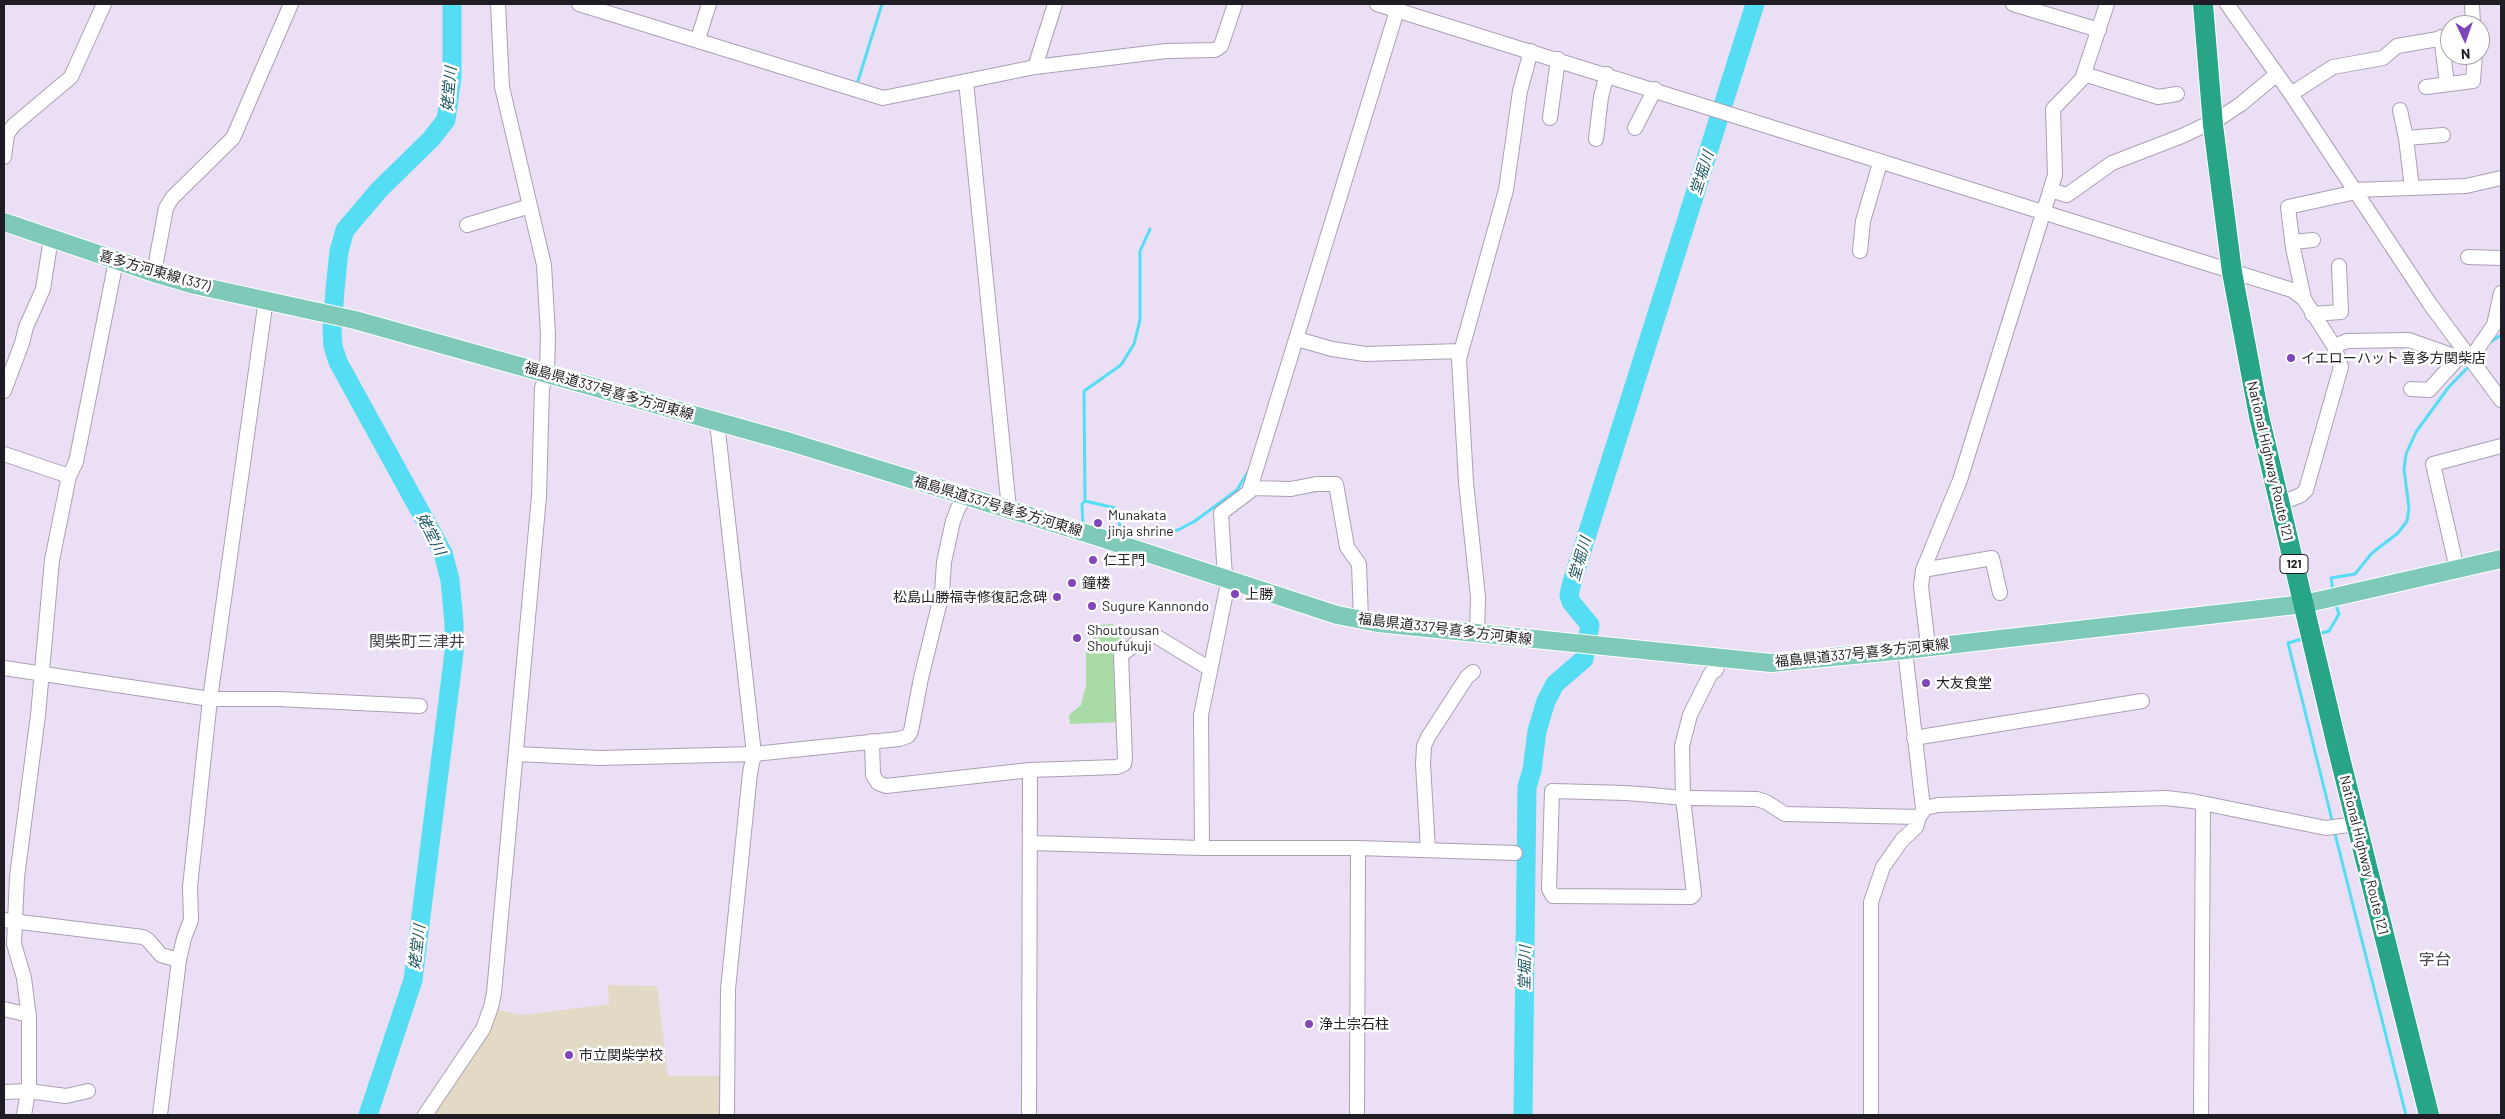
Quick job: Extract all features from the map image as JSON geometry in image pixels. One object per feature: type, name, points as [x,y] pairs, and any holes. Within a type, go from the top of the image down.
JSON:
[{"type":"highway","name":"National Highway Route 121","points":[[2203,4],[2213,121],[2232,272],[2259,416],[2356,824],[2429,1115]]},
{"type":"main road","name":"喜多方河東線 (337)","points":[[4,222],[116,261],[195,285],[310,309]]},
{"type":"main road","name":"福島県道337号喜多方河東線","points":[[310,309],[717,422],[1009,509],[1338,614],[1361,620],[1477,634],[1770,663],[1905,650],[2304,604],[2501,559]]},
{"type":"street","points":[[4,157],[7,134],[14,125],[71,77],[104,4]]},
{"type":"street","points":[[154,273],[166,208],[172,198],[233,138],[291,4]]},
{"type":"street","points":[[425,1115],[482,1029],[491,1007],[518,754],[525,639],[539,496],[542,388],[547,374],[546,288],[544,265],[502,87],[498,4]]},
{"type":"street","points":[[579,4],[698,39],[884,98],[1035,67],[1166,51],[1215,50],[1221,46],[1235,4]]},
{"type":"street","points":[[698,39],[709,4]]},
{"type":"street","points":[[1035,67],[1055,4]]},
{"type":"street","points":[[1377,4],[1398,7],[1880,163],[2043,211],[2292,290],[2304,299]]},
{"type":"street","points":[[2013,4],[2099,30]]},
{"type":"street","points":[[1928,646],[1922,586],[1923,570],[1960,480],[2050,190],[2056,167],[2053,109],[2084,74],[2107,4]]},
{"type":"street","points":[[2227,4],[2278,74],[2465,355],[2500,396]]},
{"type":"street","points":[[1202,848],[1201,714],[1227,577],[1222,513],[1249,492],[1398,7]]},
{"type":"street","points":[[2291,94],[2333,67],[2384,58],[2397,46],[2440,38]]},
{"type":"street","points":[[1477,634],[1478,597],[1466,482],[1460,351],[1502,206],[1520,91],[1531,51]]},
{"type":"street","points":[[1550,118],[1558,59]]},
{"type":"street","points":[[2447,65],[2447,83]]},
{"type":"street","points":[[2426,87],[2474,81],[2475,65]]},
{"type":"street","points":[[1596,139],[1601,97],[1607,74]]},
{"type":"street","points":[[2084,74],[2158,97],[2176,94]]},
{"type":"street","points":[[2050,190],[2067,195],[2112,162],[2182,136],[2213,121],[2241,104],[2278,74]]},
{"type":"street","points":[[966,81],[1009,509]]},
{"type":"street","points":[[1636,128],[1655,89]]},
{"type":"street","points":[[2400,110],[2406,138],[2412,188]]},
{"type":"street","points":[[2406,138],[2443,135]]},
{"type":"street","points":[[1860,251],[1863,221],[1880,163]]},
{"type":"street","points":[[2279,504],[2301,495],[2306,490],[2341,367],[2334,346],[2304,299],[2292,242],[2288,207],[2355,191],[2466,186],[2501,178]]},
{"type":"street","points":[[467,225],[530,206]]},
{"type":"street","points":[[4,391],[22,344],[26,327],[43,290],[51,238]]},
{"type":"street","points":[[2292,242],[2313,240]]},
{"type":"street","points":[[2468,257],[2501,258]]},
{"type":"street","points":[[24,1115],[28,1090],[29,1015],[24,978],[9,920],[42,673],[52,560],[69,476],[77,454],[116,261]]},
{"type":"street","points":[[2312,314],[2341,312],[2339,266]]},
{"type":"street","points":[[2411,389],[2429,390],[2494,325],[2501,293]]},
{"type":"street","points":[[160,1115],[179,960],[184,938],[191,920],[190,888],[210,698],[266,299]]},
{"type":"street","points":[[1297,339],[1332,349],[1365,354],[1460,351]]},
{"type":"street","points":[[2334,346],[2346,341],[2409,340],[2465,355]]},
{"type":"street","points":[[717,422],[754,754],[750,774],[728,989],[727,1115]]},
{"type":"street","points":[[2458,569],[2433,464],[2501,446]]},
{"type":"street","points":[[4,454],[69,476]]},
{"type":"street","points":[[1250,488],[1291,489],[1316,484],[1336,484],[1347,547],[1359,564],[1361,620]]},
{"type":"street","points":[[518,754],[600,758],[754,754],[899,739],[908,736],[911,731],[921,678],[942,593],[944,562],[953,521],[958,508],[966,496]]},
{"type":"street","points":[[1923,570],[1992,558],[2000,593]]},
{"type":"street","points":[[872,742],[873,774],[878,783],[883,785],[1030,770],[1117,767],[1124,764],[1121,655],[1145,638],[1154,636],[1210,669]]},
{"type":"street","points":[[1870,1115],[1871,902],[1883,867],[1902,840],[1916,827],[1923,808],[1905,650]]},
{"type":"street","points":[[1719,658],[1716,670],[1711,674],[1690,715],[1682,755],[1684,798],[1694,894],[1691,897],[1556,897],[1550,894],[1552,791],[1626,792],[1684,798],[1757,799],[1766,802],[1785,814],[1922,812],[1938,805],[2166,798],[2192,800],[2203,804],[2326,828],[2356,824]]},
{"type":"street","points":[[4,668],[210,698],[278,699],[420,706]]},
{"type":"street","points":[[1428,850],[1423,764],[1424,746],[1467,677],[1473,672]]},
{"type":"street","points":[[1914,738],[2142,701]]},
{"type":"street","points":[[1029,1115],[1030,770]]},
{"type":"street","points":[[2201,1115],[2203,804]]},
{"type":"street","points":[[1031,843],[1202,848],[1358,848],[1515,853]]},
{"type":"street","points":[[1357,1115],[1358,848]]},
{"type":"street","points":[[9,920],[143,937],[162,955],[179,960]]},
{"type":"street","points":[[4,1009],[29,1015]]},
{"type":"street","points":[[4,1092],[28,1090],[66,1096],[88,1091]]},
{"type":"shaded area","name":"市立関柴学校","points":[[608,985],[657,986],[668,1076],[724,1076],[724,1115],[434,1115],[481,1042],[497,1010],[523,1015],[609,1004]]},
{"type":"green space","points":[[1112,624],[1116,626],[1121,635],[1119,722],[1070,724],[1069,715],[1081,705],[1086,686],[1086,645],[1095,637],[1096,630],[1100,625]]},
{"type":"waterway","name":"姥堂川","points":[[368,1115],[413,980],[454,653],[454,623],[450,580],[443,553],[338,362],[333,346],[332,330],[335,290],[339,251],[345,230],[379,190],[431,139],[446,120],[452,77],[452,4]]},
{"type":"waterway","points":[[857,84],[882,4]]},
{"type":"waterway","name":"堂堀川","points":[[1523,1115],[1527,787],[1532,770],[1537,731],[1546,701],[1555,684],[1584,659],[1590,625],[1571,602],[1569,595],[1572,582],[1755,4]]},
{"type":"waterway","points":[[1085,501],[1084,391],[1121,365],[1134,344],[1140,320],[1140,251],[1150,229]]},
{"type":"waterway","points":[[2489,343],[2501,335]]},
{"type":"waterway","points":[[2333,591],[2331,578],[2355,574],[2372,553],[2398,533],[2407,521],[2409,508],[2404,469],[2406,454],[2416,432],[2448,388],[2471,364]]},
{"type":"waterway","points":[[1083,527],[1082,504],[1085,501],[1115,508],[1121,529],[1128,534],[1138,533],[1146,529],[1166,532],[1178,530],[1195,521],[1237,490],[1248,472]]},
{"type":"waterway","points":[[1114,535],[1121,529]]},
{"type":"waterway","points":[[2318,634],[2329,631],[2339,614],[2335,602]]},
{"type":"waterway","points":[[2305,638],[2288,643],[2333,824]]},
{"type":"waterway","points":[[2334,830],[2406,1115]]},
{"type":"place","name":"イエローハット 喜多方関柴店","points":[[2291,358]]},
{"type":"place","name":"Munakata jinja shrine","points":[[1098,523]]},
{"type":"place","name":"仁王門","points":[[1093,560]]},
{"type":"place","name":"鐘楼","points":[[1072,583]]},
{"type":"place","name":"上勝","points":[[1235,594]]},
{"type":"place","name":"松島山勝福寺修復記念碑","points":[[1057,597]]},
{"type":"place","name":"Sugure Kannondo","points":[[1092,606]]},
{"type":"place","name":"Shoutousan Shoufukuji","points":[[1077,638]]},
{"type":"place","name":"大友食堂","points":[[1926,683]]},
{"type":"place","name":"浄土宗石柱","points":[[1309,1024]]},
{"type":"place","name":"市立関柴学校","points":[[569,1055]]},
{"type":"district","name":"関柴町三津井","points":[[417,642]]},
{"type":"district","name":"字台","points":[[2435,960]]}]
